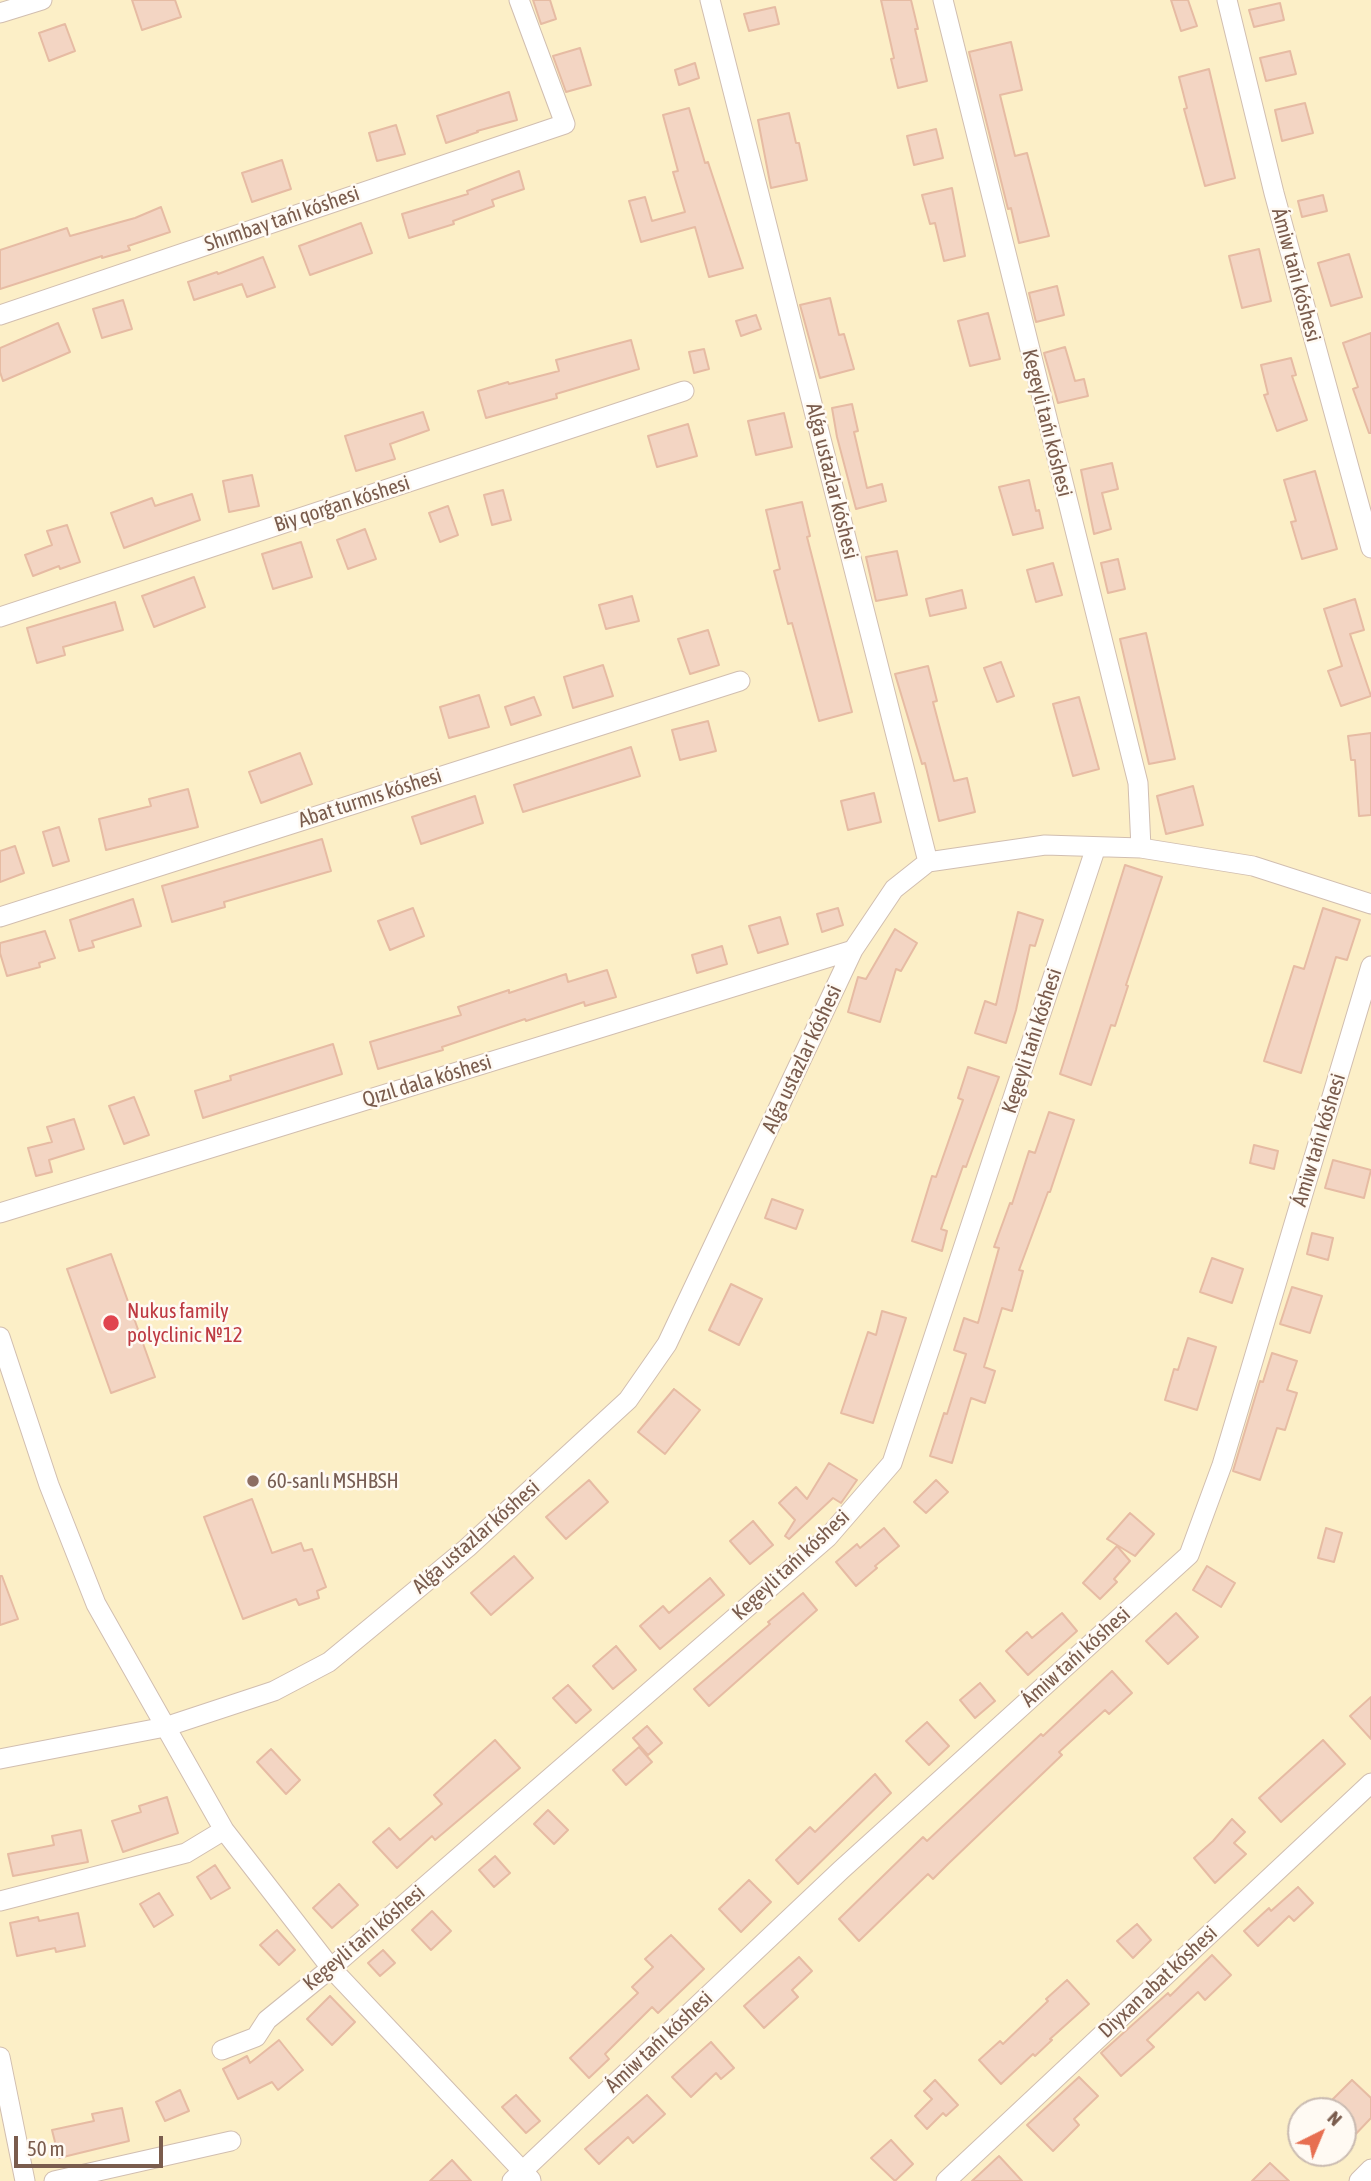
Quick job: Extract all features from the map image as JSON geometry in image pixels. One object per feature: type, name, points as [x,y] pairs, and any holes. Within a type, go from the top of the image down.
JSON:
[{"type":"street","points":[[0,13],[42,0]]},
{"type":"street","name":"Shımbay tańı kóshesi","points":[[0,315],[565,124],[519,0]]},
{"type":"street","name":"Alǵa ustazlar kóshesi","points":[[0,1759],[165,1727],[274,1692],[329,1662],[467,1548],[628,1400],[667,1344],[853,950],[894,888],[928,862],[710,0]]},
{"type":"street","name":"Kegeyli tańı kóshesi","points":[[943,0],[1138,783],[1141,848]]},
{"type":"street","name":"Ámiw tańı kóshesi","points":[[1227,0],[1274,193],[1371,548]]},
{"type":"street","name":"Biy qorǵan kóshesi","points":[[0,617],[684,391]]},
{"type":"street","name":"Abat turmıs kóshesi","points":[[0,917],[740,681]]},
{"type":"street","points":[[928,862],[1045,845],[1141,848],[1253,866],[1371,904]]},
{"type":"street","name":"Kegeyli tańı kóshesi","points":[[222,2050],[256,2037],[267,2020],[331,1968],[828,1537],[892,1463],[1096,847]]},
{"type":"street","name":"Qızıl dala kóshesi","points":[[0,1213],[853,950]]},
{"type":"street","name":"Ámiw tańı kóshesi","points":[[522,2178],[841,1870],[1189,1555],[1222,1465],[1371,966]]},
{"type":"street","points":[[0,1337],[49,1485],[96,1604],[224,1830],[331,1968],[522,2178]]},
{"type":"street","name":"Diyxan abat kóshesi","points":[[946,2181],[1371,1783]]},
{"type":"street","points":[[0,1901],[186,1853],[224,1830]]},
{"type":"street","points":[[0,2057],[25,2181]]},
{"type":"street","points":[[54,2181],[231,2141]]},
{"type":"street","points":[[1359,2181],[1371,2169]]},
{"type":"sand","points":[[0,0],[1371,0],[1371,2181],[0,2181]]},
{"type":"building","points":[[132,0],[175,0],[181,17],[142,30]]},
{"type":"building","points":[[533,0],[550,0],[556,19],[541,24]]},
{"type":"building","points":[[881,0],[911,0],[927,81],[898,88]]},
{"type":"building","points":[[1171,0],[1188,0],[1197,26],[1181,31]]},
{"type":"building","points":[[1280,3],[1284,20],[1254,27],[1249,10]]},
{"type":"building","points":[[775,7],[779,24],[749,31],[744,14]]},
{"type":"building","points":[[65,24],[75,51],[49,61],[39,33]]},
{"type":"building","points":[[1011,42],[1022,90],[1000,95],[1015,156],[1027,153],[1049,236],[1019,243],[969,52]]},
{"type":"building","points":[[580,48],[591,85],[566,92],[553,56]]},
{"type":"building","points":[[1290,51],[1296,74],[1266,81],[1260,58]]},
{"type":"building","points":[[695,63],[699,78],[679,85],[675,70]]},
{"type":"building","points":[[1209,69],[1235,178],[1205,186],[1184,109],[1187,108],[1179,77]]},
{"type":"building","points":[[509,92],[517,120],[446,143],[437,116]]},
{"type":"building","points":[[1305,103],[1313,133],[1282,141],[1275,110]]},
{"type":"building","points":[[689,108],[705,163],[708,162],[743,268],[709,277],[695,227],[641,242],[629,201],[645,197],[652,221],[685,212],[673,172],[678,171],[663,115]]},
{"type":"building","points":[[789,113],[807,180],[771,188],[758,120]]},
{"type":"building","points":[[396,125],[405,154],[377,161],[369,133]]},
{"type":"building","points":[[936,129],[943,158],[914,165],[907,136]]},
{"type":"building","points":[[282,160],[291,189],[252,202],[242,173]]},
{"type":"building","points":[[519,171],[524,189],[492,200],[494,206],[453,221],[454,224],[409,238],[402,214],[468,194],[467,191]]},
{"type":"building","points":[[952,188],[965,256],[944,261],[935,223],[930,224],[922,195]]},
{"type":"building","points":[[1323,195],[1327,211],[1302,217],[1298,201]]},
{"type":"building","points":[[161,207],[170,232],[128,246],[130,250],[102,256],[0,289],[0,250],[67,228],[70,236],[135,218]]},
{"type":"building","points":[[361,223],[372,253],[310,275],[299,246]]},
{"type":"building","points":[[1259,249],[1271,301],[1242,308],[1229,256]]},
{"type":"building","points":[[1349,254],[1362,297],[1331,306],[1318,263]]},
{"type":"building","points":[[263,257],[275,287],[247,297],[242,284],[194,300],[188,282]]},
{"type":"building","points":[[1057,286],[1064,315],[1036,322],[1029,293]]},
{"type":"building","points":[[830,298],[839,335],[844,334],[854,369],[820,378],[800,305]]},
{"type":"building","points":[[123,300],[132,329],[102,338],[93,309]]},
{"type":"building","points":[[988,313],[1000,359],[970,366],[958,321]]},
{"type":"building","points":[[756,315],[761,329],[741,336],[736,321]]},
{"type":"building","points":[[58,323],[70,352],[3,381],[0,372],[0,348]]},
{"type":"building","points":[[1371,333],[1369,433],[1353,389],[1358,387],[1343,343]]},
{"type":"building","points":[[631,340],[639,369],[556,394],[557,398],[486,418],[478,391],[559,371],[556,360]]},
{"type":"building","points":[[1065,347],[1075,381],[1084,379],[1088,396],[1058,403],[1044,353]]},
{"type":"building","points":[[704,349],[709,369],[694,373],[689,352]]},
{"type":"building","points":[[1291,358],[1296,375],[1292,376],[1307,420],[1277,431],[1264,395],[1268,394],[1261,365]]},
{"type":"building","points":[[852,404],[858,431],[854,432],[867,488],[882,484],[886,501],[856,509],[832,408]]},
{"type":"building","points":[[423,412],[429,430],[390,444],[395,459],[356,471],[345,436]]},
{"type":"building","points":[[784,413],[792,447],[756,455],[748,421]]},
{"type":"building","points":[[688,424],[697,456],[657,467],[648,436]]},
{"type":"building","points":[[1112,463],[1118,489],[1102,493],[1111,529],[1094,534],[1081,470]]},
{"type":"building","points":[[1315,471],[1337,549],[1302,559],[1291,522],[1296,521],[1284,480]]},
{"type":"building","points":[[252,475],[259,506],[229,512],[223,481]]},
{"type":"building","points":[[1029,480],[1043,528],[1013,535],[999,487]]},
{"type":"building","points":[[503,490],[511,520],[492,525],[484,495]]},
{"type":"building","points":[[192,494],[200,520],[124,548],[111,513],[152,498],[155,506]]},
{"type":"building","points":[[802,502],[810,536],[807,537],[852,712],[819,721],[792,623],[788,624],[774,571],[780,569],[766,510]]},
{"type":"building","points":[[448,506],[458,535],[440,542],[429,513]]},
{"type":"building","points":[[67,525],[80,562],[60,569],[59,566],[33,576],[25,555],[52,545],[47,531]]},
{"type":"building","points":[[365,529],[376,559],[348,569],[337,540]]},
{"type":"building","points":[[301,542],[312,577],[273,589],[262,554]]},
{"type":"building","points":[[897,551],[907,595],[876,601],[866,557]]},
{"type":"building","points":[[1118,559],[1125,589],[1108,593],[1101,563]]},
{"type":"building","points":[[1053,563],[1062,595],[1036,602],[1027,570]]},
{"type":"building","points":[[194,577],[205,607],[154,627],[142,596]]},
{"type":"building","points":[[962,590],[966,608],[930,616],[926,599]]},
{"type":"building","points":[[632,596],[639,621],[606,629],[599,605]]},
{"type":"building","points":[[1355,599],[1364,630],[1350,634],[1371,696],[1341,706],[1328,671],[1342,666],[1324,609]]},
{"type":"building","points":[[115,602],[123,630],[63,647],[65,655],[37,663],[27,628]]},
{"type":"building","points":[[708,630],[719,665],[690,674],[678,639]]},
{"type":"building","points":[[1146,633],[1175,759],[1149,764],[1120,639]]},
{"type":"building","points":[[1001,662],[1014,696],[997,702],[984,668]]},
{"type":"building","points":[[603,665],[613,696],[573,708],[564,677]]},
{"type":"building","points":[[928,666],[937,701],[933,702],[954,781],[967,778],[975,812],[939,821],[925,763],[922,764],[895,674]]},
{"type":"building","points":[[479,695],[489,727],[449,738],[440,707]]},
{"type":"building","points":[[534,697],[541,715],[511,725],[505,707]]},
{"type":"building","points":[[1079,697],[1099,769],[1073,776],[1053,704]]},
{"type":"building","points":[[708,721],[716,751],[680,760],[672,730]]},
{"type":"building","points":[[1371,733],[1371,815],[1359,816],[1355,760],[1351,760],[1348,736]]},
{"type":"building","points":[[631,747],[640,776],[523,812],[514,785]]},
{"type":"building","points":[[300,753],[312,784],[261,803],[249,772]]},
{"type":"building","points":[[1193,786],[1203,825],[1166,834],[1157,796]]},
{"type":"building","points":[[188,789],[198,827],[106,850],[99,819],[151,806],[149,799]]},
{"type":"building","points":[[874,793],[881,822],[848,830],[841,801]]},
{"type":"building","points":[[475,796],[483,823],[421,844],[412,817]]},
{"type":"building","points":[[59,827],[69,861],[53,866],[43,832]]},
{"type":"building","points":[[322,839],[331,871],[224,902],[225,907],[172,922],[162,886]]},
{"type":"building","points":[[15,846],[24,873],[0,882],[0,851]]},
{"type":"building","points":[[1125,865],[1162,877],[1115,1026],[1111,1025],[1091,1085],[1060,1074]]},
{"type":"building","points":[[133,899],[141,926],[92,941],[94,947],[79,951],[70,920]]},
{"type":"building","points":[[413,908],[424,936],[390,950],[378,921]]},
{"type":"building","points":[[838,908],[843,925],[822,932],[817,914]]},
{"type":"building","points":[[1323,908],[1360,920],[1347,960],[1336,957],[1301,1073],[1264,1061],[1294,966],[1304,969]]},
{"type":"building","points":[[1018,912],[1043,920],[1035,946],[1030,945],[1006,1043],[975,1033],[985,1001],[996,1005]]},
{"type":"building","points":[[780,917],[788,944],[758,953],[749,926]]},
{"type":"building","points":[[895,929],[917,943],[901,971],[896,969],[880,1022],[848,1012],[858,977],[866,979]]},
{"type":"building","points":[[45,931],[55,958],[39,963],[40,967],[7,976],[0,943]]},
{"type":"building","points":[[722,946],[727,964],[697,973],[692,955]]},
{"type":"building","points":[[607,970],[616,997],[585,1006],[584,1002],[526,1021],[525,1019],[442,1047],[443,1050],[378,1069],[370,1042],[461,1015],[458,1007],[509,990],[509,993],[566,974],[568,982]]},
{"type":"building","points":[[333,1044],[342,1074],[203,1118],[195,1091],[231,1080],[230,1076]]},
{"type":"building","points":[[968,1067],[999,1077],[941,1229],[947,1231],[942,1251],[912,1241],[932,1176],[936,1177],[963,1100],[958,1098]]},
{"type":"building","points":[[134,1097],[149,1135],[124,1144],[109,1106]]},
{"type":"building","points":[[1049,1112],[1074,1120],[1050,1192],[1019,1270],[1023,1271],[1012,1311],[1002,1308],[984,1367],[995,1371],[985,1403],[971,1398],[952,1463],[930,1456],[966,1354],[954,1350],[964,1318],[978,1323],[999,1248],[994,1247],[1010,1203],[1012,1204],[1029,1151],[1035,1153]]},
{"type":"building","points":[[74,1119],[84,1149],[49,1160],[52,1172],[36,1176],[28,1148],[52,1142],[47,1127]]},
{"type":"building","points":[[1254,1145],[1278,1151],[1274,1169],[1250,1163]]},
{"type":"building","points":[[1333,1160],[1371,1170],[1364,1198],[1325,1188]]},
{"type":"building","points":[[772,1199],[803,1210],[796,1229],[765,1218]]},
{"type":"building","points":[[1312,1233],[1333,1238],[1328,1260],[1307,1254]]},
{"type":"building","name":"Nukus family polyclinic №12","points":[[111,1254],[155,1377],[111,1393],[67,1269]]},
{"type":"building","points":[[1212,1258],[1243,1269],[1232,1303],[1200,1292]]},
{"type":"building","points":[[731,1284],[762,1299],[739,1345],[709,1330]]},
{"type":"building","points":[[1292,1287],[1322,1296],[1310,1333],[1280,1324]]},
{"type":"building","points":[[882,1311],[906,1318],[873,1423],[841,1413],[868,1332],[876,1335]]},
{"type":"building","points":[[1188,1338],[1216,1347],[1197,1410],[1165,1400],[1174,1369],[1178,1370]]},
{"type":"building","points":[[1272,1353],[1297,1361],[1287,1390],[1297,1393],[1285,1430],[1277,1428],[1260,1480],[1233,1471],[1260,1381],[1263,1382]]},
{"type":"building","points":[[674,1389],[700,1410],[665,1454],[638,1432]]},
{"type":"building","points":[[829,1463],[857,1480],[841,1503],[833,1498],[789,1539],[785,1536],[795,1520],[779,1503],[796,1487],[807,1499]]},
{"type":"building","points":[[589,1480],[608,1502],[566,1539],[546,1517]]},
{"type":"building","points":[[936,1480],[948,1492],[926,1513],[914,1502]]},
{"type":"building","points":[[252,1499],[272,1553],[301,1543],[304,1551],[312,1549],[326,1587],[317,1591],[319,1598],[299,1605],[296,1599],[243,1619],[204,1517]]},
{"type":"building","points":[[1130,1513],[1154,1534],[1135,1556],[1107,1539]]},
{"type":"building","points":[[753,1521],[773,1545],[750,1564],[730,1541]]},
{"type":"building","points":[[884,1528],[899,1546],[856,1586],[836,1562],[857,1544],[860,1548]]},
{"type":"building","points":[[1326,1528],[1342,1533],[1334,1562],[1318,1558]]},
{"type":"building","points":[[1117,1546],[1130,1561],[1114,1579],[1117,1582],[1100,1599],[1083,1583]]},
{"type":"building","points":[[514,1556],[533,1578],[491,1615],[471,1593]]},
{"type":"building","points":[[1207,1566],[1235,1583],[1221,1607],[1193,1590]]},
{"type":"building","points":[[0,1576],[18,1619],[0,1625]]},
{"type":"building","points":[[710,1578],[724,1595],[660,1649],[640,1626],[663,1606],[669,1613]]},
{"type":"building","points":[[803,1593],[817,1610],[709,1706],[694,1689]]},
{"type":"building","points":[[1062,1613],[1077,1631],[1028,1675],[1006,1651],[1027,1632],[1032,1638]]},
{"type":"building","points":[[1176,1613],[1198,1637],[1168,1664],[1146,1641]]},
{"type":"building","points":[[616,1646],[636,1670],[613,1689],[593,1666]]},
{"type":"building","points":[[1112,1671],[1132,1693],[1109,1714],[1105,1710],[1059,1752],[1062,1755],[933,1879],[928,1874],[859,1941],[839,1919],[923,1837],[927,1841]]},
{"type":"building","points":[[980,1683],[995,1701],[975,1718],[960,1700]]},
{"type":"building","points":[[568,1685],[591,1710],[576,1723],[553,1698]]},
{"type":"building","points":[[1371,1697],[1371,1739],[1350,1716]]},
{"type":"building","points":[[927,1722],[949,1746],[929,1765],[906,1741]]},
{"type":"building","points":[[647,1726],[662,1743],[648,1755],[633,1738]]},
{"type":"building","points":[[495,1740],[520,1768],[435,1840],[432,1836],[397,1868],[373,1842],[389,1828],[400,1840],[442,1804],[434,1795]]},
{"type":"building","points":[[1323,1740],[1345,1764],[1281,1822],[1259,1798]]},
{"type":"building","points":[[639,1747],[652,1762],[626,1785],[613,1770]]},
{"type":"building","points":[[271,1749],[300,1780],[286,1794],[257,1762]]},
{"type":"building","points":[[875,1774],[891,1793],[798,1884],[776,1860],[810,1827],[815,1832]]},
{"type":"building","points":[[167,1797],[178,1833],[123,1852],[112,1821],[141,1812],[139,1806]]},
{"type":"building","points":[[548,1810],[568,1830],[554,1844],[534,1824]]},
{"type":"building","points":[[1232,1819],[1245,1832],[1234,1843],[1246,1854],[1215,1883],[1194,1858]]},
{"type":"building","points":[[81,1830],[88,1862],[13,1876],[8,1854],[54,1845],[52,1836]]},
{"type":"building","points":[[495,1856],[510,1873],[494,1887],[479,1870]]},
{"type":"building","points":[[215,1865],[230,1888],[211,1899],[197,1877]]},
{"type":"building","points":[[749,1880],[771,1902],[741,1932],[719,1909]]},
{"type":"building","points":[[339,1884],[358,1905],[332,1928],[313,1908]]},
{"type":"building","points":[[1298,1887],[1313,1903],[1294,1921],[1289,1916],[1258,1946],[1244,1931]]},
{"type":"building","points":[[159,1893],[173,1915],[154,1927],[140,1904]]},
{"type":"building","points":[[432,1911],[451,1931],[431,1950],[412,1930]]},
{"type":"building","points":[[78,1913],[85,1946],[56,1952],[55,1948],[17,1956],[10,1923],[38,1917],[39,1921]]},
{"type":"building","points":[[1137,1924],[1151,1940],[1133,1958],[1117,1941]]},
{"type":"building","points":[[277,1930],[295,1950],[279,1965],[260,1945]]},
{"type":"building","points":[[671,1935],[704,1969],[658,2013],[652,2007],[605,2054],[609,2059],[589,2078],[570,2058],[638,1993],[632,1987],[653,1967],[645,1959]]},
{"type":"building","points":[[383,1950],[395,1963],[380,1976],[368,1963]]},
{"type":"building","points":[[1212,1955],[1231,1975],[1205,2000],[1198,1992],[1147,2040],[1154,2047],[1121,2076],[1101,2053],[1168,1993],[1170,1996]]},
{"type":"building","points":[[799,1957],[812,1971],[792,1990],[798,1997],[764,2028],[744,2006]]},
{"type":"building","points":[[1067,1980],[1089,2004],[1035,2056],[1033,2054],[1001,2084],[979,2060],[1000,2041],[1003,2044]]},
{"type":"building","points":[[330,1996],[355,2022],[332,2045],[307,2019]]},
{"type":"building","points":[[279,2040],[303,2070],[278,2090],[272,2082],[238,2099],[223,2069],[247,2056],[250,2063]]},
{"type":"building","points":[[711,2042],[734,2068],[721,2079],[716,2073],[691,2097],[672,2077]]},
{"type":"building","points":[[1079,2077],[1098,2096],[1074,2119],[1079,2125],[1053,2151],[1027,2125]]},
{"type":"building","points":[[935,2080],[958,2105],[946,2116],[943,2113],[927,2129],[915,2116],[932,2099],[924,2091]]},
{"type":"building","points":[[1352,2080],[1371,2098],[1371,2118],[1357,2133],[1357,2097],[1335,2097]]},
{"type":"building","points":[[180,2090],[189,2111],[165,2121],[156,2102]]},
{"type":"building","points":[[516,2095],[540,2121],[526,2133],[502,2107]]},
{"type":"building","points":[[647,2095],[665,2114],[633,2143],[628,2137],[599,2164],[585,2149]]},
{"type":"building","points":[[122,2108],[129,2141],[59,2158],[52,2130],[94,2121],[92,2114]]},
{"type":"building","points":[[891,2140],[913,2164],[895,2181],[871,2158]]},
{"type":"building","points":[[999,2156],[1022,2181],[972,2181]]},
{"type":"building","points":[[452,2160],[471,2181],[430,2181]]},
{"type":"building","points":[[1270,2163],[1289,2181],[1252,2181]]},
{"type":"place","name":"Nukus family polyclinic №12","points":[[111,1323]]},
{"type":"place","name":"60-sanlı MSHBSH","points":[[253,1481]]}]
